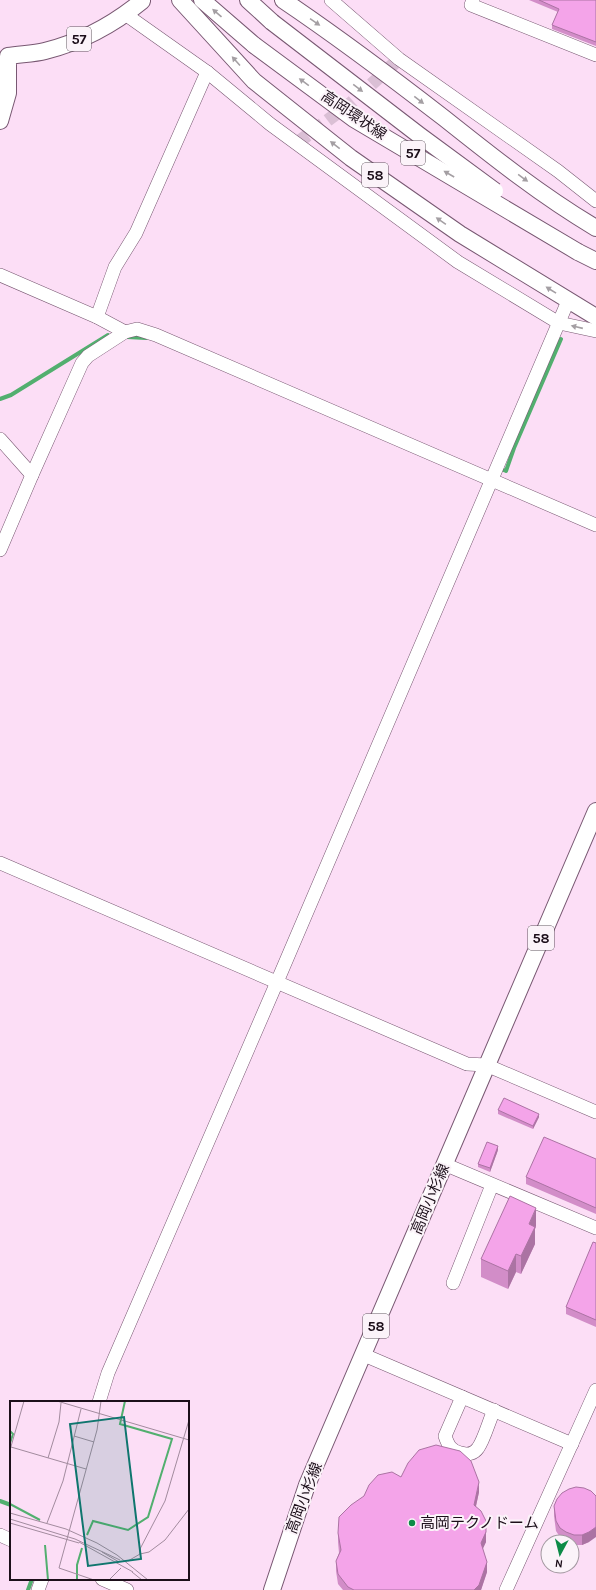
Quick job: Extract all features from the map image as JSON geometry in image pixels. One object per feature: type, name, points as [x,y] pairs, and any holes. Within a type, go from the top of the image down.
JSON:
[{"type":"main road","name":"58","points":[[180,0],[254,81],[351,158],[460,234],[596,317]]},
{"type":"main road","name":"高岡環状線","points":[[202,0],[254,45],[354,119],[578,252],[596,261]]},
{"type":"main road","name":"高岡環状線","points":[[248,0],[272,22],[419,135],[578,252]]},
{"type":"main road","points":[[283,0],[326,29],[481,148],[565,210],[596,228]]},
{"type":"main road","name":"57","points":[[0,121],[8,93],[4,56],[45,51],[89,35],[126,14],[142,1]]},
{"type":"main road","name":"高岡小杉線","points":[[272,1590],[307,1485],[596,811]]},
{"type":"street","points":[[331,0],[399,59],[558,171],[596,201]]},
{"type":"street","points":[[473,0],[471,5],[596,55]]},
{"type":"street","points":[[126,14],[206,72],[270,124],[458,262],[559,323],[596,332]]},
{"type":"street","points":[[97,317],[115,267],[136,233],[206,72]]},
{"type":"street","points":[[0,275],[97,317],[124,332]]},
{"type":"street","points":[[99,1401],[108,1373],[277,982],[490,478],[501,458],[568,300]]},
{"type":"street","points":[[0,550],[82,363],[88,356],[124,332],[137,329],[156,335],[596,525]]},
{"type":"street","points":[[0,439],[32,475]]},
{"type":"street","points":[[0,863],[467,1064],[486,1065],[596,1112]]},
{"type":"street","points":[[444,1164],[596,1228]]},
{"type":"street","points":[[453,1283],[492,1185]]},
{"type":"street","points":[[364,1355],[572,1444]]},
{"type":"street","points":[[506,1590],[596,1390]]},
{"type":"street","points":[[462,1397],[445,1436],[448,1445],[459,1453],[472,1453],[478,1449],[494,1410]]},
{"type":"street","points":[[0,1535],[10,1540]]},
{"type":"street","points":[[38,1590],[42,1580]]},
{"type":"street","points":[[104,1580],[127,1590]]},
{"type":"building","points":[[539,0],[596,0],[596,42],[552,25],[559,9]]},
{"type":"building","points":[[504,1098],[539,1114],[533,1126],[498,1110]]},
{"type":"building","points":[[544,1137],[596,1159],[596,1208],[526,1177]]},
{"type":"building","points":[[487,1142],[498,1146],[490,1168],[478,1164]]},
{"type":"building","points":[[510,1196],[536,1208],[529,1224],[535,1227],[521,1256],[516,1254],[508,1271],[481,1259]]},
{"type":"building","points":[[593,1242],[596,1243],[596,1320],[566,1307]]},
{"type":"building","name":"高岡テクノドーム","points":[[436,1445],[460,1451],[471,1461],[479,1482],[474,1505],[481,1511],[486,1521],[486,1532],[481,1543],[487,1562],[479,1585],[474,1590],[354,1590],[348,1587],[338,1574],[336,1561],[341,1550],[338,1533],[339,1517],[351,1505],[364,1496],[369,1485],[378,1475],[392,1472],[401,1477],[408,1463],[419,1450]]},
{"type":"building","points":[[576,1487],[584,1488],[591,1491],[596,1496],[596,1527],[582,1535],[566,1532],[560,1528],[556,1521],[554,1506],[562,1493]]},
{"type":"waterway","points":[[0,399],[11,395],[108,335]]},
{"type":"waterway","points":[[127,337],[146,338]]},
{"type":"waterway","points":[[499,468],[506,471],[514,448],[561,339]]},
{"type":"waterway","points":[[0,1501],[10,1505]]},
{"type":"waterway","points":[[28,1590],[32,1580]]},
{"type":"tunnel","points":[[297,143],[351,103],[399,59]]},
{"type":"place","name":"高岡テクノドーム","points":[[412,1523]]}]
